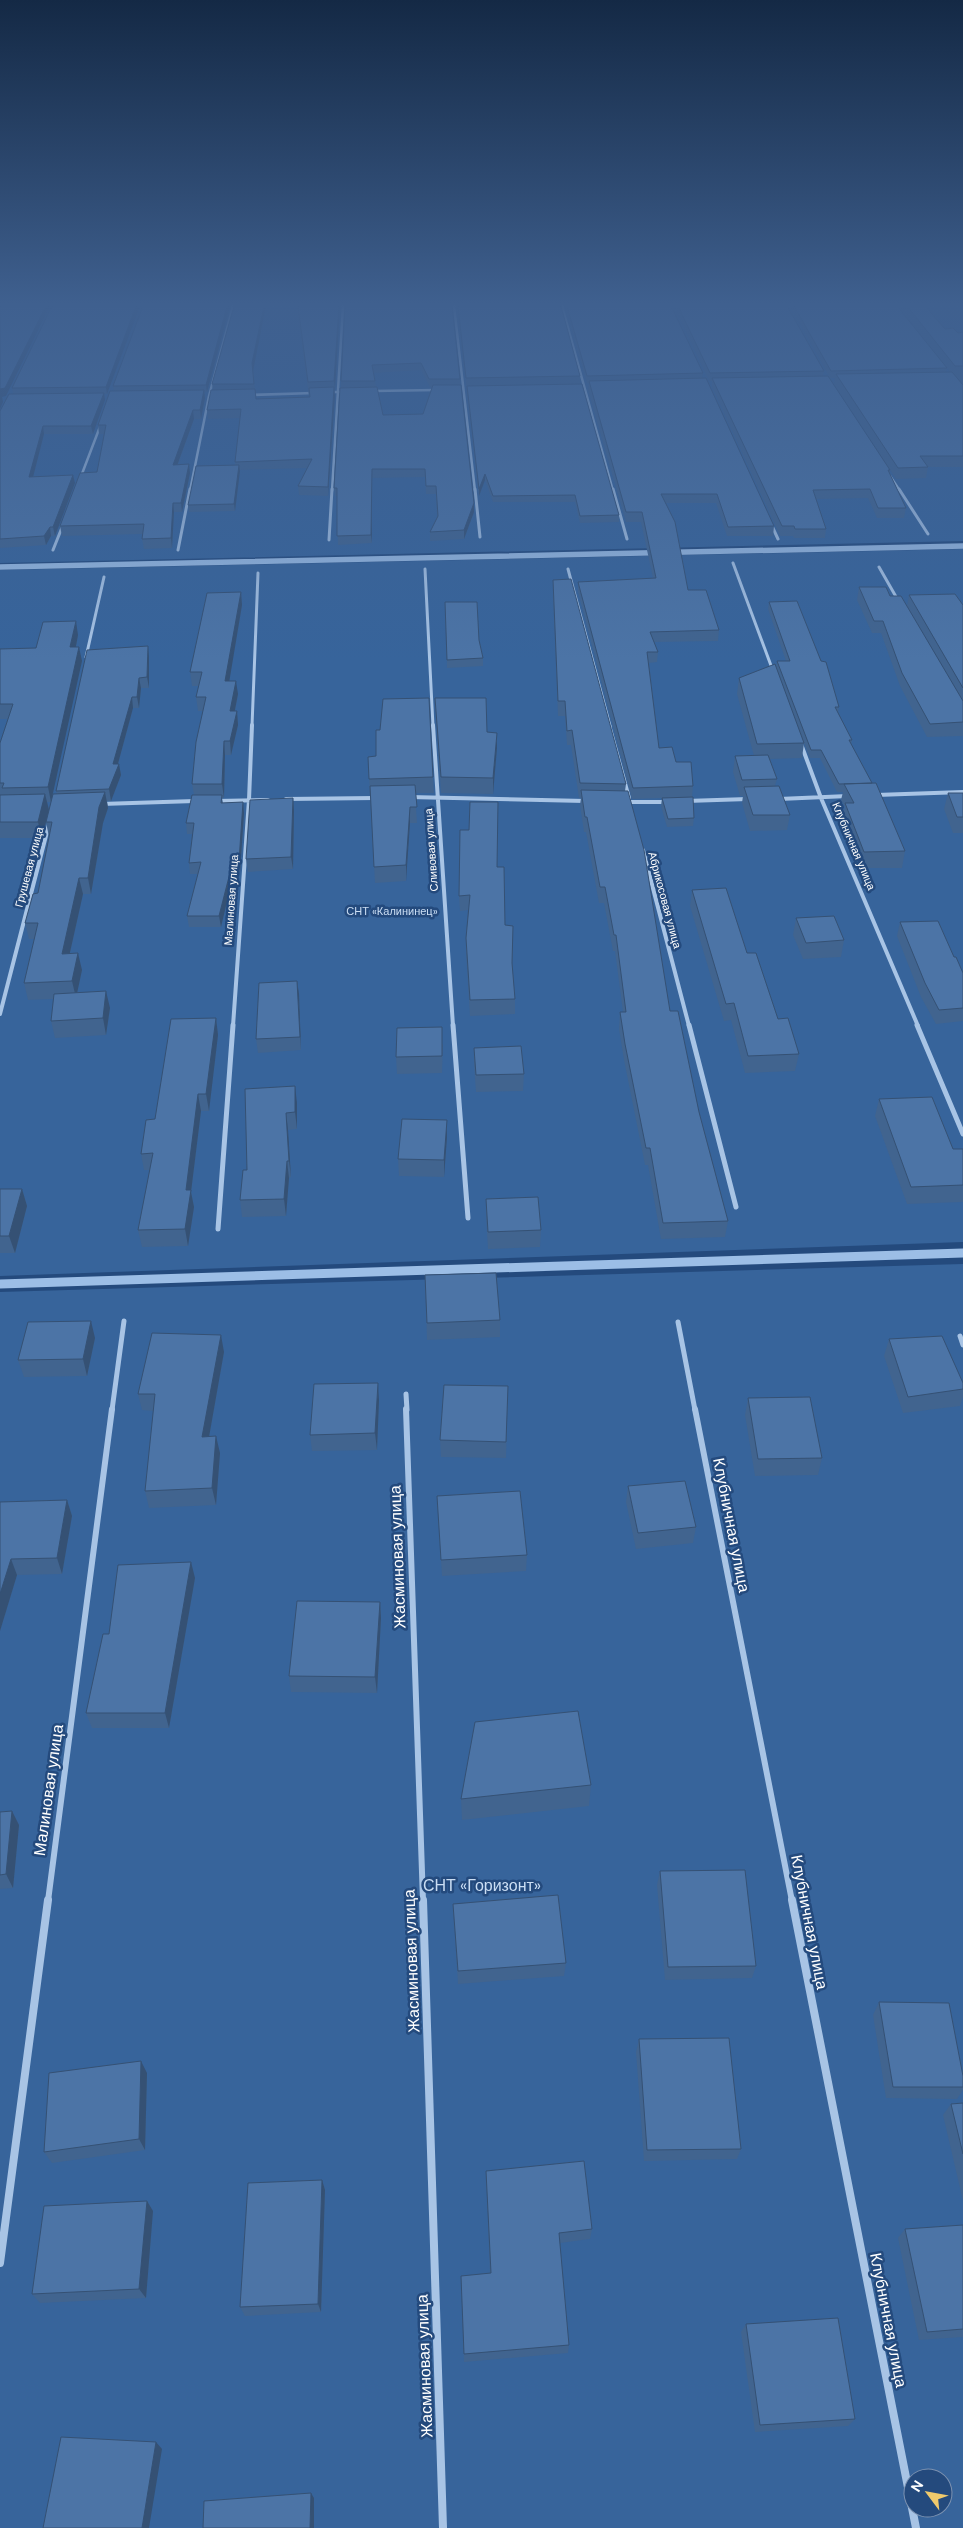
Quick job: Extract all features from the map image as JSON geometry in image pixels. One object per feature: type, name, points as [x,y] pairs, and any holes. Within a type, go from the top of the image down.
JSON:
[{"type":"street","points":[[77,487],[101,424]]},
{"type":"street","points":[[178,550],[203,424]]},
{"type":"street","points":[[329,540],[337,424]]},
{"type":"street","points":[[468,424],[480,537]]},
{"type":"street","points":[[596,424],[627,539]]},
{"type":"street","points":[[886,469],[928,534]]},
{"type":"street","points":[[770,522],[778,539]]},
{"type":"street","points":[[53,550],[63,523]]},
{"type":"street","points":[[732,563],[777,680]]},
{"type":"street","points":[[879,567],[904,610]]},
{"type":"street","name":"Сливовая улица","points":[[425,569],[436,797],[468,1218]]},
{"type":"street","points":[[568,569],[633,812]]},
{"type":"street","name":"Малиновая улица","points":[[218,1229],[248,800],[258,573]]},
{"type":"street","points":[[85,663],[104,577]]},
{"type":"street","name":"Клубничная улица","points":[[797,734],[821,798],[963,1134]]},
{"type":"street","points":[[868,796],[963,792]]},
{"type":"street","points":[[773,799],[849,796]]},
{"type":"street","points":[[407,797],[592,801]]},
{"type":"street","points":[[210,801],[377,798]]},
{"type":"street","points":[[621,802],[754,799]]},
{"type":"street","points":[[93,804],[200,801]]},
{"type":"street","name":"Грушевая улица","points":[[0,1014],[52,815]]},
{"type":"street","name":"Абрикосовая улица","points":[[641,841],[736,1207]]},
{"type":"street","name":"Малиновая улица","points":[[0,2263],[124,1321]]},
{"type":"street","name":"Клубничная улица","points":[[678,1322],[916,2528]]},
{"type":"street","points":[[960,1336],[963,1345]]},
{"type":"street","name":"Жасминовая улица","points":[[406,1394],[444,2528]]},
{"type":"green space","points":[[0,424],[963,424],[963,541],[0,563]]},
{"type":"green space","name":"СНТ «Калининец»","points":[[963,549],[963,1242],[0,1276],[0,570]]},
{"type":"green space","name":"СНТ «Горизонт»","points":[[963,1264],[963,2528],[0,2528],[0,1292]]},
{"type":"building","points":[[0,424],[92,424],[91,426],[43,426],[29,477],[73,475],[53,527],[50,527],[44,536],[0,539]]},
{"type":"building","points":[[188,424],[173,465],[189,464],[181,503],[173,503],[171,538],[142,539],[144,524],[60,526],[80,473],[97,472],[106,425],[98,425]]},
{"type":"building","points":[[239,424],[332,424],[328,487],[298,486],[312,459],[235,462]]},
{"type":"building","points":[[338,424],[465,424],[474,503],[464,530],[430,532],[438,516],[436,486],[426,486],[425,469],[372,469],[371,535],[337,536],[337,488],[334,488]]},
{"type":"building","points":[[471,424],[593,424],[619,515],[580,516],[575,495],[493,496],[485,474],[479,489]]},
{"type":"building","points":[[601,424],[727,424],[774,526],[728,527],[717,494],[661,494],[675,522],[688,590],[706,590],[719,630],[650,632],[658,652],[647,652],[659,748],[672,747],[676,762],[691,762],[693,786],[633,788],[578,582],[656,578],[642,512],[626,512]]},
{"type":"building","points":[[734,424],[860,424],[890,470],[888,470],[906,508],[878,508],[870,489],[813,490],[826,529],[795,529],[794,526],[782,526]]},
{"type":"building","points":[[869,424],[963,424],[963,456],[920,456],[928,467],[898,468]]},
{"type":"building","points":[[239,465],[234,504],[188,505],[196,466]]},
{"type":"building","points":[[571,579],[626,784],[580,783],[572,730],[567,731],[565,701],[558,701],[553,580]]},
{"type":"building","points":[[859,587],[886,587],[890,596],[901,596],[963,701],[963,722],[930,724],[902,673],[883,621],[874,621]]},
{"type":"building","points":[[241,592],[225,681],[236,681],[230,711],[237,711],[230,741],[224,741],[222,784],[192,784],[196,742],[206,697],[196,697],[202,672],[190,672],[207,593]]},
{"type":"building","points":[[955,594],[963,605],[963,688],[909,595]]},
{"type":"building","points":[[797,601],[821,661],[826,662],[839,707],[835,707],[852,740],[849,740],[872,783],[839,784],[821,750],[811,750],[777,661],[790,661],[769,602]]},
{"type":"building","points":[[445,602],[477,602],[479,640],[483,658],[447,660]]},
{"type":"building","points":[[76,621],[70,647],[79,647],[48,787],[2,788],[4,783],[0,783],[0,743],[13,704],[0,704],[0,649],[36,648],[43,622]]},
{"type":"building","points":[[148,646],[147,677],[139,678],[137,697],[132,697],[113,764],[119,764],[109,789],[56,791],[87,650]]},
{"type":"building","points":[[775,664],[804,743],[757,744],[739,678]]},
{"type":"building","points":[[429,698],[433,777],[369,779],[368,757],[376,756],[376,730],[380,730],[383,699]]},
{"type":"building","points":[[435,698],[486,698],[487,732],[497,733],[493,778],[441,777]]},
{"type":"building","points":[[768,755],[777,779],[742,780],[735,756]]},
{"type":"building","points":[[876,783],[905,851],[864,852],[845,803],[854,803],[844,784]]},
{"type":"building","points":[[415,785],[417,807],[410,807],[406,865],[374,867],[370,786]]},
{"type":"building","points":[[779,786],[790,815],[753,815],[744,787]]},
{"type":"building","points":[[581,790],[628,791],[644,850],[670,1011],[678,1011],[699,1112],[728,1221],[663,1223],[650,1148],[646,1148],[625,1044],[620,1012],[626,1012],[616,935],[614,935],[605,887],[600,887]]},
{"type":"building","points":[[105,792],[99,807],[88,878],[79,878],[62,954],[78,953],[72,981],[24,983],[38,923],[25,923],[33,894],[38,893],[52,822],[46,822],[53,794]]},
{"type":"building","points":[[948,793],[963,793],[963,817],[957,817]]},
{"type":"building","points":[[45,794],[38,822],[0,822],[0,795]]},
{"type":"building","points":[[192,795],[222,795],[221,803],[243,802],[239,861],[233,861],[219,916],[187,916],[201,862],[189,863],[194,823],[186,823]]},
{"type":"building","points":[[693,797],[694,818],[668,819],[662,798]]},
{"type":"building","points":[[293,798],[291,857],[246,859],[250,800]]},
{"type":"building","points":[[470,802],[498,802],[497,867],[504,867],[505,925],[513,926],[512,963],[515,999],[470,1000],[466,938],[470,895],[459,896],[460,830],[469,830]]},
{"type":"building","points":[[726,888],[747,953],[756,953],[778,1019],[788,1018],[799,1054],[748,1056],[734,1003],[726,1004],[692,890]]},
{"type":"building","points":[[834,916],[844,940],[806,943],[796,918]]},
{"type":"building","points":[[938,921],[963,973],[963,1008],[939,1010],[925,983],[900,922]]},
{"type":"building","points":[[297,981],[300,1037],[256,1039],[259,983]]},
{"type":"building","points":[[106,991],[103,1018],[51,1021],[54,994]]},
{"type":"building","points":[[216,1018],[206,1094],[198,1094],[186,1190],[191,1190],[185,1229],[138,1230],[153,1153],[141,1154],[146,1120],[155,1119],[171,1019]]},
{"type":"building","points":[[442,1027],[442,1056],[396,1057],[397,1028]]},
{"type":"building","points":[[521,1046],[524,1074],[476,1075],[474,1048]]},
{"type":"building","points":[[295,1086],[295,1112],[286,1113],[289,1161],[287,1161],[284,1199],[240,1200],[243,1170],[247,1170],[245,1089]]},
{"type":"building","points":[[932,1097],[953,1149],[963,1149],[963,1185],[911,1187],[879,1099]]},
{"type":"building","points":[[402,1119],[447,1120],[444,1160],[398,1159]]},
{"type":"building","points":[[0,1189],[22,1189],[9,1236],[0,1236]]},
{"type":"building","points":[[538,1197],[541,1230],[488,1232],[486,1199]]},
{"type":"building","points":[[496,1273],[500,1320],[427,1323],[425,1275]]},
{"type":"building","points":[[91,1321],[83,1359],[18,1360],[28,1322]]},
{"type":"building","points":[[152,1333],[221,1335],[202,1437],[216,1436],[212,1488],[145,1491],[155,1394],[138,1394]]},
{"type":"building","points":[[942,1336],[963,1383],[963,1389],[908,1397],[889,1339]]},
{"type":"building","points":[[378,1383],[375,1433],[310,1435],[314,1384]]},
{"type":"building","points":[[444,1385],[508,1386],[506,1442],[440,1440]]},
{"type":"building","points":[[810,1397],[822,1458],[758,1459],[748,1398]]},
{"type":"building","points":[[685,1481],[696,1527],[638,1533],[628,1486]]},
{"type":"building","points":[[520,1491],[527,1555],[441,1560],[437,1496]]},
{"type":"building","points":[[67,1500],[57,1558],[11,1559],[0,1594],[0,1502]]},
{"type":"building","points":[[191,1562],[165,1713],[86,1713],[103,1634],[109,1634],[118,1565]]},
{"type":"building","points":[[297,1601],[380,1602],[375,1677],[289,1676]]},
{"type":"building","points":[[578,1711],[591,1785],[461,1799],[475,1722]]},
{"type":"building","points":[[12,1811],[6,1874],[0,1875],[0,1812]]},
{"type":"building","points":[[745,1870],[756,1966],[668,1967],[660,1871]]},
{"type":"building","points":[[558,1895],[566,1963],[458,1971],[453,1904]]},
{"type":"building","points":[[879,2002],[949,2003],[963,2076],[963,2087],[893,2087]]},
{"type":"building","points":[[729,2038],[741,2149],[647,2150],[639,2039]]},
{"type":"building","points":[[141,2061],[139,2139],[44,2152],[49,2073]]},
{"type":"building","points":[[963,2103],[963,2154],[951,2104]]},
{"type":"building","points":[[584,2161],[592,2229],[559,2233],[569,2345],[464,2354],[461,2276],[491,2273],[486,2171]]},
{"type":"building","points":[[322,2180],[318,2304],[240,2307],[248,2183]]},
{"type":"building","points":[[147,2201],[139,2289],[32,2294],[44,2206]]},
{"type":"building","points":[[963,2225],[963,2329],[927,2332],[905,2229]]},
{"type":"building","points":[[838,2318],[855,2419],[760,2425],[746,2324]]},
{"type":"building","points":[[61,2437],[156,2442],[142,2528],[43,2528]]},
{"type":"building","points":[[311,2493],[310,2528],[203,2528],[204,2501]]},
{"type":"waterway","points":[[0,567],[963,546]]},
{"type":"waterway","points":[[0,1284],[963,1253]]}]
